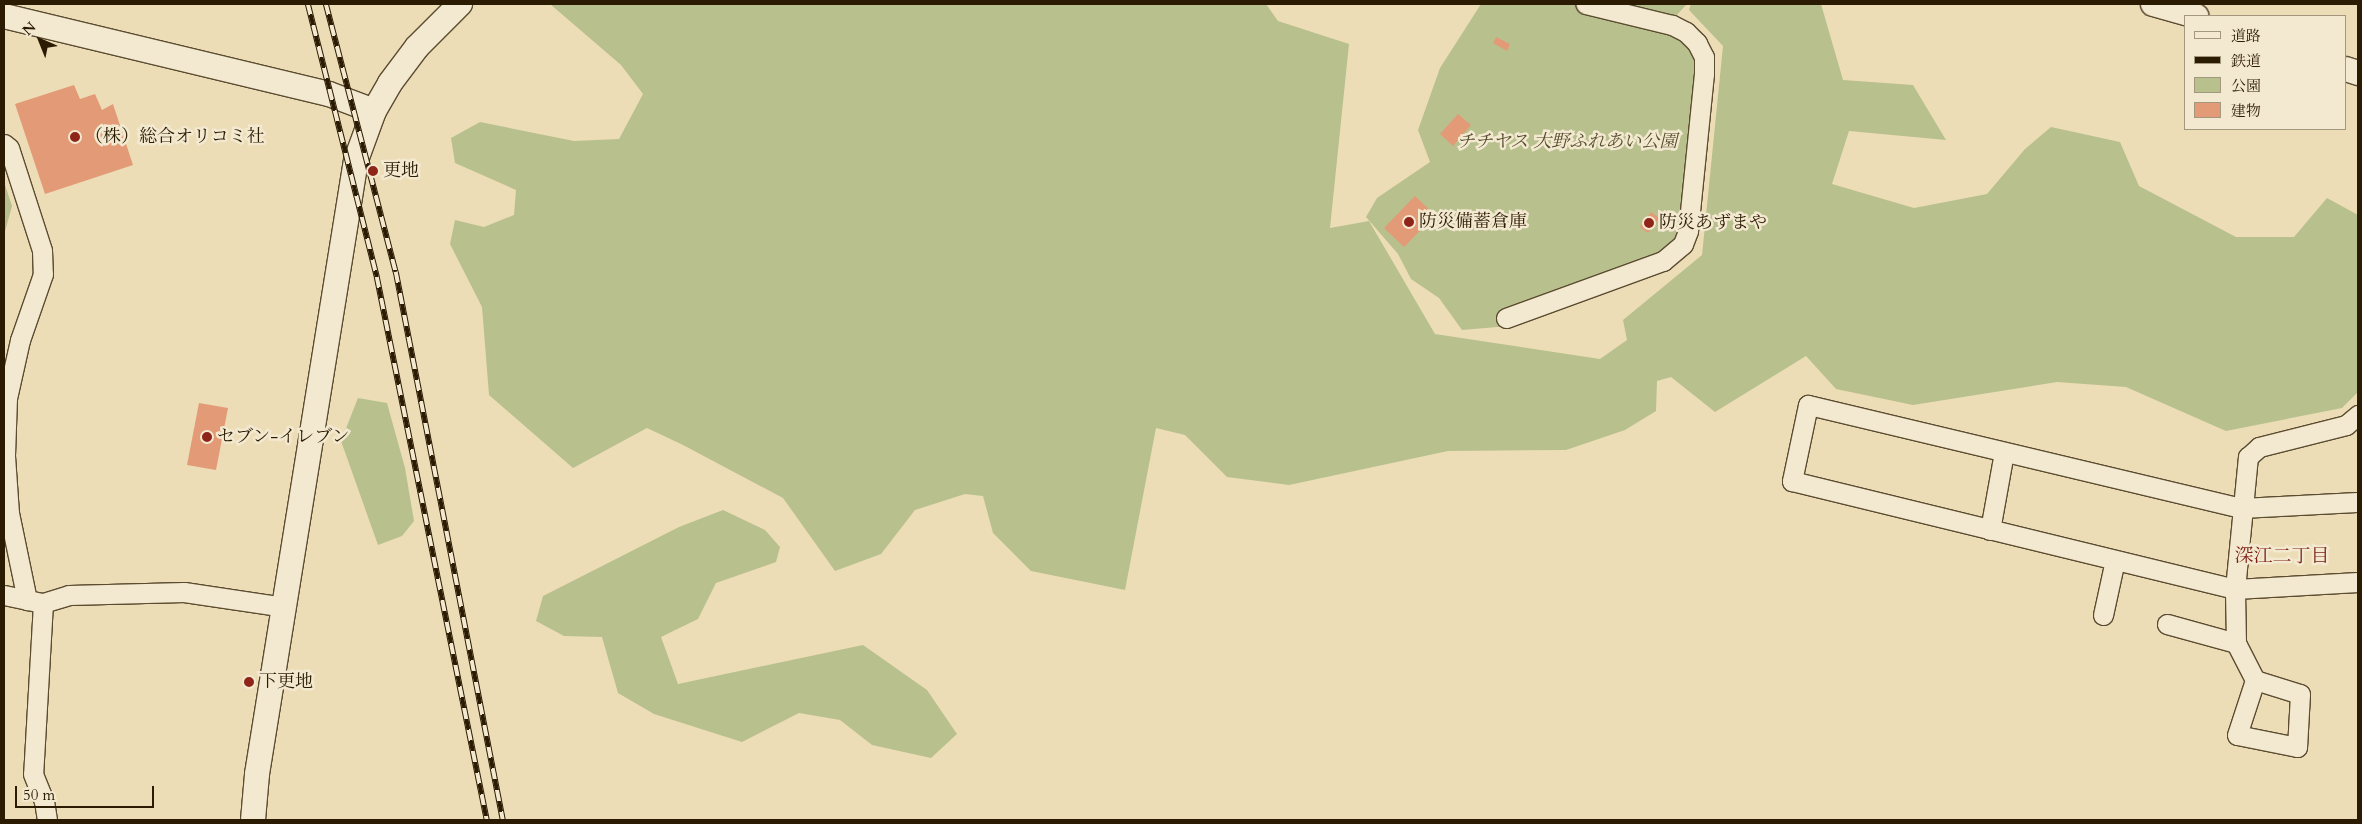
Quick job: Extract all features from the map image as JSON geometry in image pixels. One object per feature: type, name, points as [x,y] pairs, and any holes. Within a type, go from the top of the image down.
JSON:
[{"type":"street","points":[[253,820],[284,607],[356,160],[374,111],[401,67],[460,4]]},
{"type":"street","points":[[1506,318],[1663,261],[1684,244],[1688,231],[1704,74],[1704,57],[1697,43],[1686,32],[1672,25],[1586,4]]},
{"type":"street","points":[[2154,4],[2192,15]]},
{"type":"street","points":[[4,16],[329,94],[374,111]]},
{"type":"street","points":[[4,144],[9,148],[42,250],[43,274],[20,340],[7,398],[5,456],[9,513],[35,601],[33,774],[44,801],[47,820]]},
{"type":"street","points":[[2358,502],[2241,508],[1808,405],[1792,481],[2235,589],[2358,582]]},
{"type":"street","points":[[2255,680],[2236,643],[2235,589],[2241,508],[2248,457],[2259,447],[2346,425],[2358,415]]},
{"type":"street","points":[[1990,530],[2004,452]]},
{"type":"street","points":[[2103,615],[2115,560]]},
{"type":"street","points":[[4,595],[35,601],[69,595],[184,592],[284,607]]},
{"type":"street","points":[[2167,624],[2236,643]]},
{"type":"green space","points":[[550,4],[1266,4],[1278,21],[1349,44],[1330,228],[1369,221],[1435,334],[1600,359],[1627,340],[1623,320],[1702,255],[1723,46],[1689,10],[1691,4],[1821,4],[1843,80],[1913,85],[1946,140],[1849,131],[1832,184],[1914,208],[1987,194],[2025,149],[2051,127],[2120,142],[2139,186],[2236,237],[2294,237],[2327,198],[2358,215],[2358,392],[2342,408],[2226,431],[2126,387],[2057,382],[1913,405],[1836,389],[1806,356],[1715,412],[1671,377],[1657,381],[1656,411],[1625,430],[1566,450],[1448,451],[1289,485],[1227,477],[1185,435],[1156,428],[1125,590],[1031,571],[993,533],[983,496],[965,494],[915,510],[881,554],[835,571],[783,498],[683,445],[647,428],[573,468],[489,395],[482,307],[450,244],[455,220],[484,227],[514,215],[516,190],[455,163],[451,138],[480,122],[574,141],[619,139],[643,94],[621,65]]},
{"type":"green space","name":"チチヤス 大野ふれあい公園","points":[[1481,4],[1687,4],[1675,17],[1704,38],[1691,248],[1680,261],[1509,326],[1462,330],[1439,298],[1411,279],[1398,254],[1366,217],[1377,198],[1430,162],[1418,130],[1440,68]]},
{"type":"green space","points":[[4,182],[12,206],[4,235]]},
{"type":"green space","points":[[358,398],[387,403],[405,468],[414,521],[402,536],[378,545],[341,441]]},
{"type":"green space","points":[[723,510],[765,530],[780,547],[776,562],[716,583],[698,619],[661,637],[678,684],[863,645],[927,690],[957,734],[931,758],[872,745],[840,720],[799,713],[742,742],[654,714],[618,693],[602,637],[564,636],[536,621],[543,596],[679,527]]},
{"type":"building","points":[[1496,37],[1510,44],[1507,51],[1493,43]]},
{"type":"building","name":"（株）総合オリコミ社","points":[[74,85],[80,99],[95,94],[102,110],[113,104],[133,165],[45,194],[15,104]]},
{"type":"building","points":[[1458,114],[1471,125],[1453,146],[1440,134]]},
{"type":"building","name":"防災備蓄倉庫","points":[[1415,196],[1435,215],[1404,247],[1384,228]]},
{"type":"building","name":"防災あずまや","points":[[1651,212],[1659,218],[1648,233],[1640,227]]},
{"type":"building","name":"セブン-イレブン","points":[[199,403],[228,408],[216,470],[187,465]]},
{"type":"railway","points":[[308,4],[377,277],[487,820]]},
{"type":"railway","points":[[326,4],[396,272],[503,820]]},
{"type":"place","name":"（株）総合オリコミ社","points":[[75,137]]},
{"type":"place","name":"更地","points":[[373,171]]},
{"type":"place","name":"防災備蓄倉庫","points":[[1409,222]]},
{"type":"place","name":"防災あずまや","points":[[1649,223]]},
{"type":"place","name":"セブン-イレブン","points":[[207,437]]},
{"type":"place","name":"下更地","points":[[249,682]]},
{"type":"district","name":"深江二丁目","points":[[2282,557]]}]
